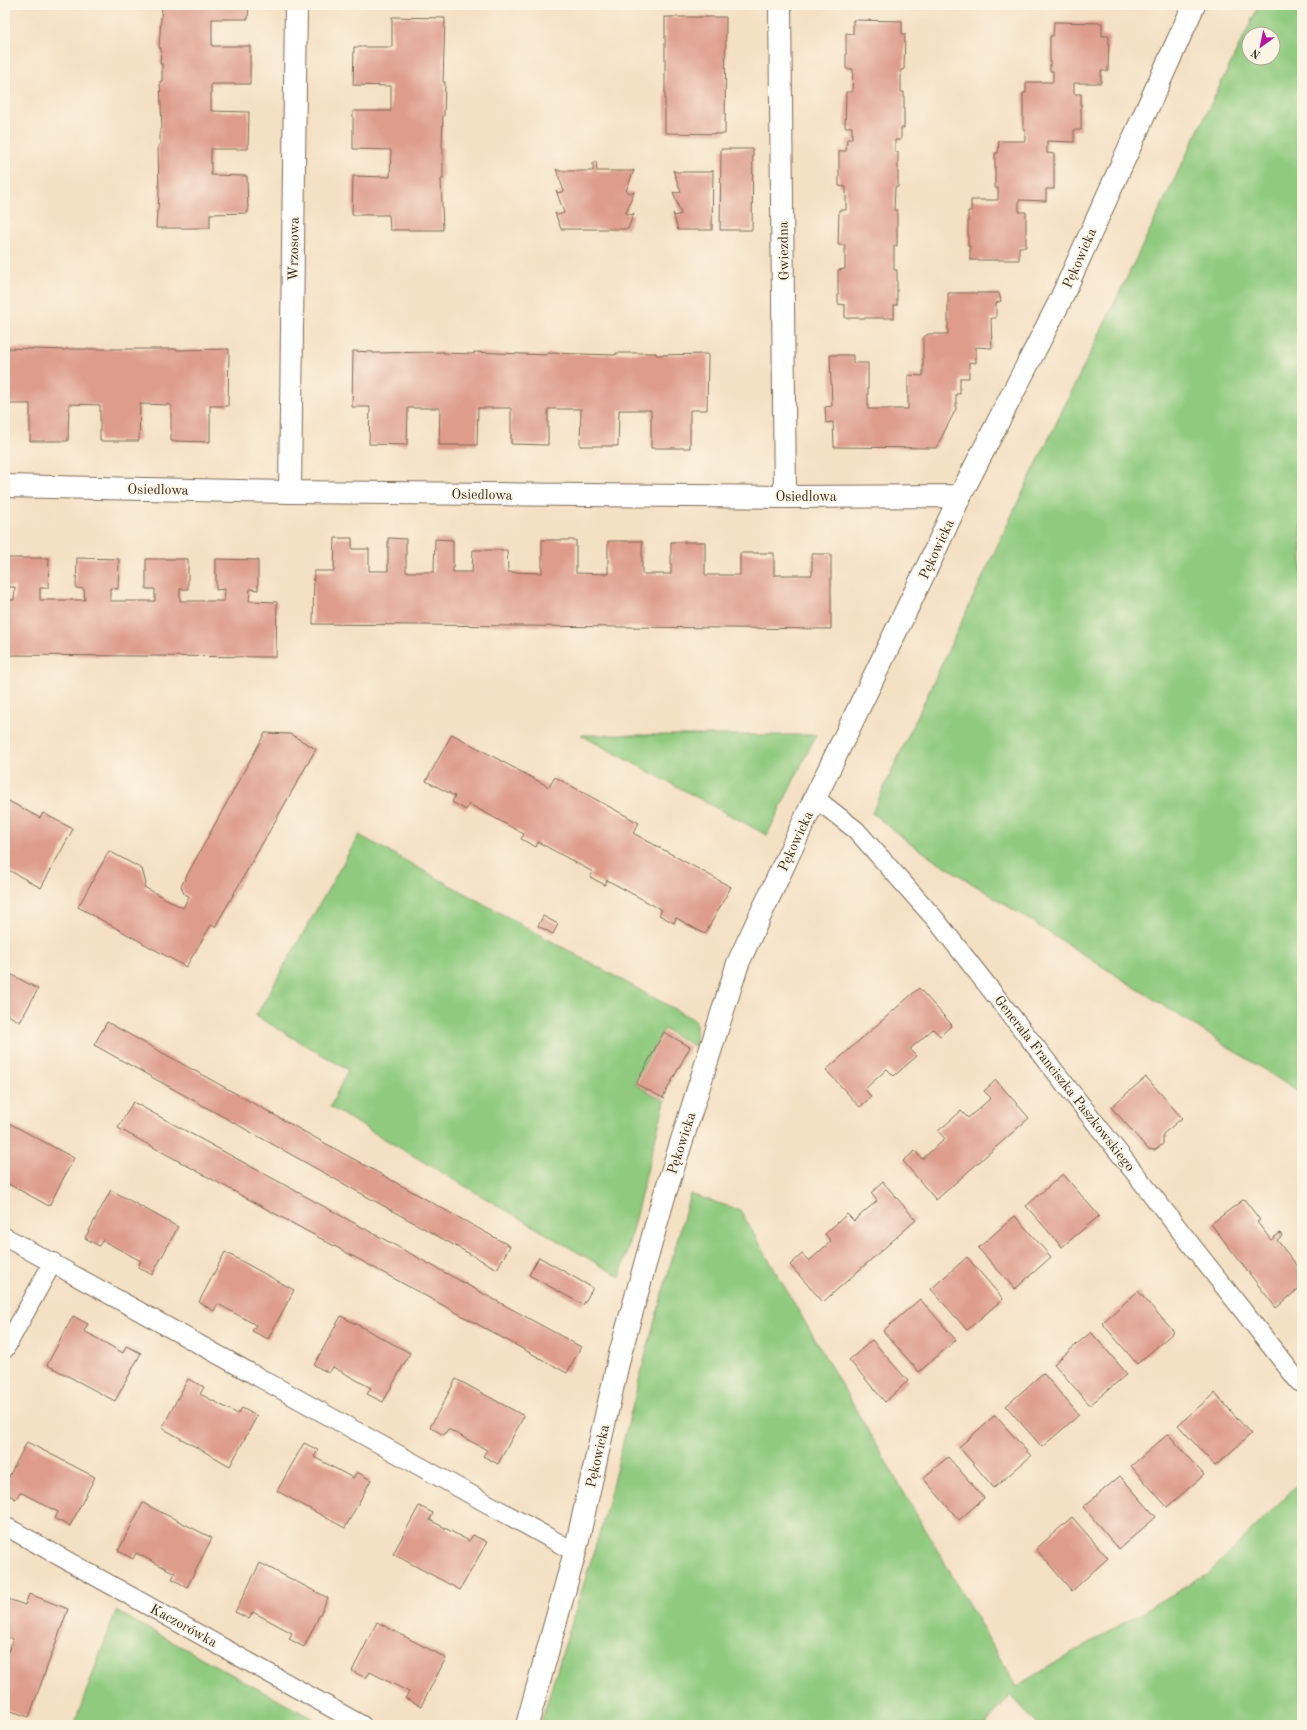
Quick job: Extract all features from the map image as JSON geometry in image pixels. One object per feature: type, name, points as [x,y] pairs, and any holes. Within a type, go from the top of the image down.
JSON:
[{"type":"street","name":"Wrzosowa","points":[[290,492],[296,5]]},
{"type":"street","name":"Gwiezdna","points":[[780,5],[785,497]]},
{"type":"street","name":"Pękowicka","points":[[527,1725],[575,1552],[622,1346],[663,1200],[738,963],[815,798],[960,496],[1058,303],[1194,5]]},
{"type":"street","name":"Osiedlowa","points":[[5,486],[290,492],[785,497],[960,496]]},
{"type":"lane","name":"Generała Franciszka Paszkowskiego","points":[[815,798],[856,830],[936,920],[1299,1382]]},
{"type":"lane","points":[[5,1237],[575,1552]]},
{"type":"lane","points":[[5,1349],[52,1262]]},
{"type":"lane","name":"Kaczorówka","points":[[5,1526],[362,1725]]},
{"type":"green space","points":[[1259,5],[1302,5],[1302,1094],[912,845],[872,813],[1015,508],[1241,42],[1241,66],[1281,66],[1281,26],[1249,26]]},
{"type":"green space","points":[[581,735],[816,735],[767,835]]},
{"type":"green space","points":[[359,835],[696,1021],[696,1047],[664,1029],[634,1084],[665,1101],[620,1277],[330,1107],[348,1070],[256,1016]]},
{"type":"green space","points":[[690,1194],[740,1210],[1016,1686],[1209,1573],[1302,1480],[1302,1725],[1039,1725],[1009,1695],[986,1725],[540,1725],[602,1525],[646,1353]]},
{"type":"green space","points":[[116,1611],[324,1725],[74,1725]]},
{"type":"building","points":[[162,5],[249,5],[248,19],[212,19],[212,46],[250,46],[250,84],[211,84],[211,111],[249,112],[248,149],[211,149],[211,175],[247,176],[248,213],[210,214],[210,228],[156,228],[159,193],[158,146],[160,145],[160,129],[162,129],[160,81],[162,81],[162,64],[160,64],[161,48],[159,48]]},
{"type":"building","points":[[392,17],[445,18],[443,82],[445,82],[442,147],[443,179],[441,179],[443,230],[390,230],[389,215],[352,215],[353,176],[390,177],[391,150],[353,149],[353,111],[391,111],[391,86],[353,85],[354,47],[392,47]]},
{"type":"building","points":[[665,17],[726,17],[725,134],[665,133]]},
{"type":"building","points":[[853,20],[902,21],[902,34],[905,34],[904,69],[901,70],[901,92],[904,92],[904,128],[901,128],[901,140],[895,140],[895,152],[898,152],[898,187],[895,187],[894,210],[897,210],[897,246],[894,246],[894,270],[897,270],[897,305],[894,305],[894,318],[845,318],[845,305],[838,304],[838,270],[845,269],[845,245],[838,245],[839,210],[846,210],[846,187],[839,186],[839,151],[846,151],[847,139],[852,139],[852,127],[845,127],[846,92],[852,92],[853,69],[846,69],[846,33],[853,34]]},
{"type":"building","points":[[1054,22],[1102,23],[1102,36],[1109,36],[1108,71],[1101,71],[1101,83],[1074,83],[1074,94],[1081,94],[1081,130],[1074,130],[1074,142],[1047,141],[1047,153],[1054,154],[1054,189],[1046,189],[1046,201],[1019,200],[1019,212],[1026,212],[1026,247],[1019,247],[1019,260],[970,260],[970,246],[968,246],[968,211],[971,211],[971,200],[998,200],[998,188],[995,188],[995,153],[998,153],[999,141],[1025,141],[1025,129],[1023,129],[1023,93],[1026,93],[1026,82],[1053,82],[1053,71],[1050,71],[1050,36],[1053,36]]},
{"type":"building","points":[[721,149],[753,149],[752,230],[720,230]]},
{"type":"building","points":[[596,161],[597,171],[634,170],[626,191],[631,193],[634,192],[626,213],[631,215],[634,213],[628,229],[561,229],[555,213],[558,215],[564,213],[556,190],[558,193],[564,191],[556,169],[559,171],[593,171],[593,163]]},
{"type":"building","points":[[673,170],[676,172],[711,172],[713,170],[712,230],[678,230],[673,213],[675,216],[681,214],[673,192],[681,192]]},
{"type":"building","points":[[948,293],[999,293],[1001,301],[996,303],[996,318],[991,318],[992,348],[976,347],[976,363],[969,362],[969,378],[960,378],[960,394],[956,394],[956,409],[936,448],[834,447],[833,422],[826,423],[825,407],[832,406],[830,355],[853,355],[853,363],[868,363],[868,409],[908,409],[908,375],[923,376],[923,338],[928,334],[948,334]]},
{"type":"building","points":[[5,348],[66,350],[229,349],[228,406],[210,406],[210,442],[171,441],[171,405],[140,404],[139,441],[100,441],[100,405],[69,404],[68,441],[30,441],[30,404],[5,404]]},
{"type":"building","points":[[353,351],[373,353],[444,352],[443,353],[474,354],[474,352],[547,355],[547,353],[616,355],[616,353],[656,353],[656,355],[708,354],[707,410],[690,410],[690,448],[651,448],[651,410],[619,410],[618,446],[580,446],[581,409],[548,409],[548,445],[511,444],[511,408],[478,408],[477,445],[439,445],[440,408],[408,408],[407,445],[369,444],[370,407],[352,407]]},
{"type":"building","points":[[335,538],[352,538],[352,549],[369,549],[369,571],[388,571],[388,538],[406,539],[406,572],[434,572],[435,539],[453,540],[453,572],[472,572],[473,550],[507,550],[508,572],[542,573],[542,540],[576,540],[576,573],[608,574],[608,541],[642,541],[642,574],[671,574],[671,542],[705,542],[705,575],[740,575],[740,553],[774,553],[774,575],[812,575],[812,554],[831,554],[831,629],[313,624],[314,571],[334,571]]},
{"type":"building","points":[[6,558],[49,558],[48,588],[40,588],[40,600],[85,600],[84,589],[76,588],[77,558],[119,559],[118,589],[110,588],[110,601],[155,601],[155,589],[146,589],[146,559],[188,559],[188,589],[180,589],[180,601],[224,601],[225,589],[216,590],[216,559],[258,560],[258,590],[250,589],[249,601],[277,602],[276,657],[5,655],[5,600],[14,600],[15,587],[6,587]]},
{"type":"building","points":[[265,733],[290,734],[316,749],[215,927],[211,925],[186,967],[78,907],[109,851],[142,869],[146,884],[144,887],[183,908],[189,896],[184,894],[181,886]]},
{"type":"building","points":[[452,734],[549,787],[555,777],[639,823],[633,833],[731,887],[705,934],[676,918],[674,923],[659,915],[662,910],[607,880],[605,885],[590,877],[593,872],[538,842],[536,847],[521,839],[524,834],[469,804],[466,810],[452,802],[455,796],[426,781]]},
{"type":"building","points":[[5,799],[40,818],[43,813],[73,829],[41,888],[5,868]]},
{"type":"building","points":[[543,916],[558,924],[553,934],[538,926]]},
{"type":"building","points":[[5,971],[38,989],[20,1022],[5,1013]]},
{"type":"building","points":[[919,988],[952,1025],[940,1036],[933,1029],[910,1049],[917,1056],[894,1076],[887,1069],[865,1089],[871,1097],[860,1107],[826,1070]]},
{"type":"building","points":[[107,1022],[510,1246],[497,1269],[94,1045]]},
{"type":"building","points":[[664,1032],[690,1047],[663,1097],[665,1099],[636,1084]]},
{"type":"building","points":[[1146,1077],[1182,1118],[1163,1134],[1163,1144],[1155,1150],[1148,1149],[1111,1107]]},
{"type":"building","points":[[996,1080],[1029,1118],[936,1200],[903,1161],[915,1151],[922,1159],[945,1139],[938,1131],[961,1111],[968,1118],[991,1098],[984,1091]]},
{"type":"building","points":[[133,1102],[581,1347],[567,1373],[118,1128]]},
{"type":"building","points":[[5,1121],[74,1158],[49,1206],[5,1182]]},
{"type":"building","points":[[1063,1174],[1099,1216],[1062,1247],[1026,1206]]},
{"type":"building","points":[[883,1182],[916,1220],[823,1302],[790,1265],[802,1254],[809,1261],[831,1241],[825,1234],[847,1214],[854,1221],[877,1201],[871,1193]]},
{"type":"building","points":[[111,1190],[178,1227],[152,1275],[138,1267],[141,1261],[102,1240],[99,1246],[85,1238]]},
{"type":"building","points":[[1244,1199],[1260,1220],[1257,1222],[1271,1240],[1280,1233],[1282,1236],[1277,1240],[1302,1272],[1302,1286],[1276,1308],[1211,1224]]},
{"type":"building","points":[[1015,1216],[1051,1257],[1015,1289],[978,1248]]},
{"type":"building","points":[[225,1252],[294,1290],[268,1339],[252,1331],[256,1325],[218,1304],[214,1311],[199,1302]]},
{"type":"building","points":[[539,1257],[593,1288],[583,1305],[529,1275]]},
{"type":"building","points":[[967,1257],[1003,1299],[967,1330],[931,1289]]},
{"type":"building","points":[[1138,1291],[1174,1332],[1137,1364],[1102,1323]]},
{"type":"building","points":[[920,1299],[956,1340],[919,1372],[883,1331]]},
{"type":"building","points":[[73,1316],[88,1324],[84,1331],[123,1353],[126,1346],[141,1353],[115,1401],[47,1365]]},
{"type":"building","points":[[341,1316],[410,1353],[383,1402],[367,1394],[371,1388],[333,1367],[329,1373],[314,1365]]},
{"type":"building","points":[[1091,1332],[1127,1374],[1090,1405],[1054,1364]]},
{"type":"building","points":[[872,1340],[908,1381],[885,1402],[849,1360]]},
{"type":"building","points":[[1043,1373],[1079,1415],[1042,1447],[1006,1406]]},
{"type":"building","points":[[188,1379],[204,1387],[200,1394],[238,1414],[242,1408],[257,1416],[230,1466],[162,1428]]},
{"type":"building","points":[[456,1379],[524,1416],[498,1464],[483,1456],[487,1450],[448,1429],[444,1435],[430,1427]]},
{"type":"building","points":[[1215,1393],[1251,1434],[1215,1466],[1178,1425]]},
{"type":"building","points":[[995,1415],[1031,1456],[994,1488],[959,1447]]},
{"type":"building","points":[[1168,1434],[1204,1475],[1167,1507],[1131,1466]]},
{"type":"building","points":[[27,1442],[95,1477],[70,1526],[55,1519],[58,1512],[20,1492],[16,1499],[5,1493],[5,1484]]},
{"type":"building","points":[[304,1443],[318,1450],[314,1457],[353,1478],[357,1472],[371,1480],[345,1528],[277,1491]]},
{"type":"building","points":[[948,1457],[984,1498],[959,1520],[923,1478]]},
{"type":"building","points":[[1120,1476],[1156,1517],[1119,1549],[1083,1507]]},
{"type":"building","points":[[143,1503],[212,1538],[187,1587],[172,1579],[175,1573],[136,1553],[133,1559],[118,1551]]},
{"type":"building","points":[[419,1506],[433,1513],[430,1520],[469,1541],[473,1535],[487,1542],[460,1590],[393,1554]]},
{"type":"building","points":[[1072,1517],[1108,1558],[1072,1591],[1036,1549]]},
{"type":"building","points":[[260,1563],[328,1598],[304,1647],[289,1639],[292,1633],[253,1612],[249,1619],[235,1612]]},
{"type":"building","points":[[29,1594],[68,1609],[29,1717],[5,1709],[5,1658],[13,1639],[5,1636],[5,1598],[25,1605]]},
{"type":"building","points":[[377,1622],[446,1658],[421,1706],[405,1698],[409,1692],[370,1672],[366,1678],[352,1671]]}]
